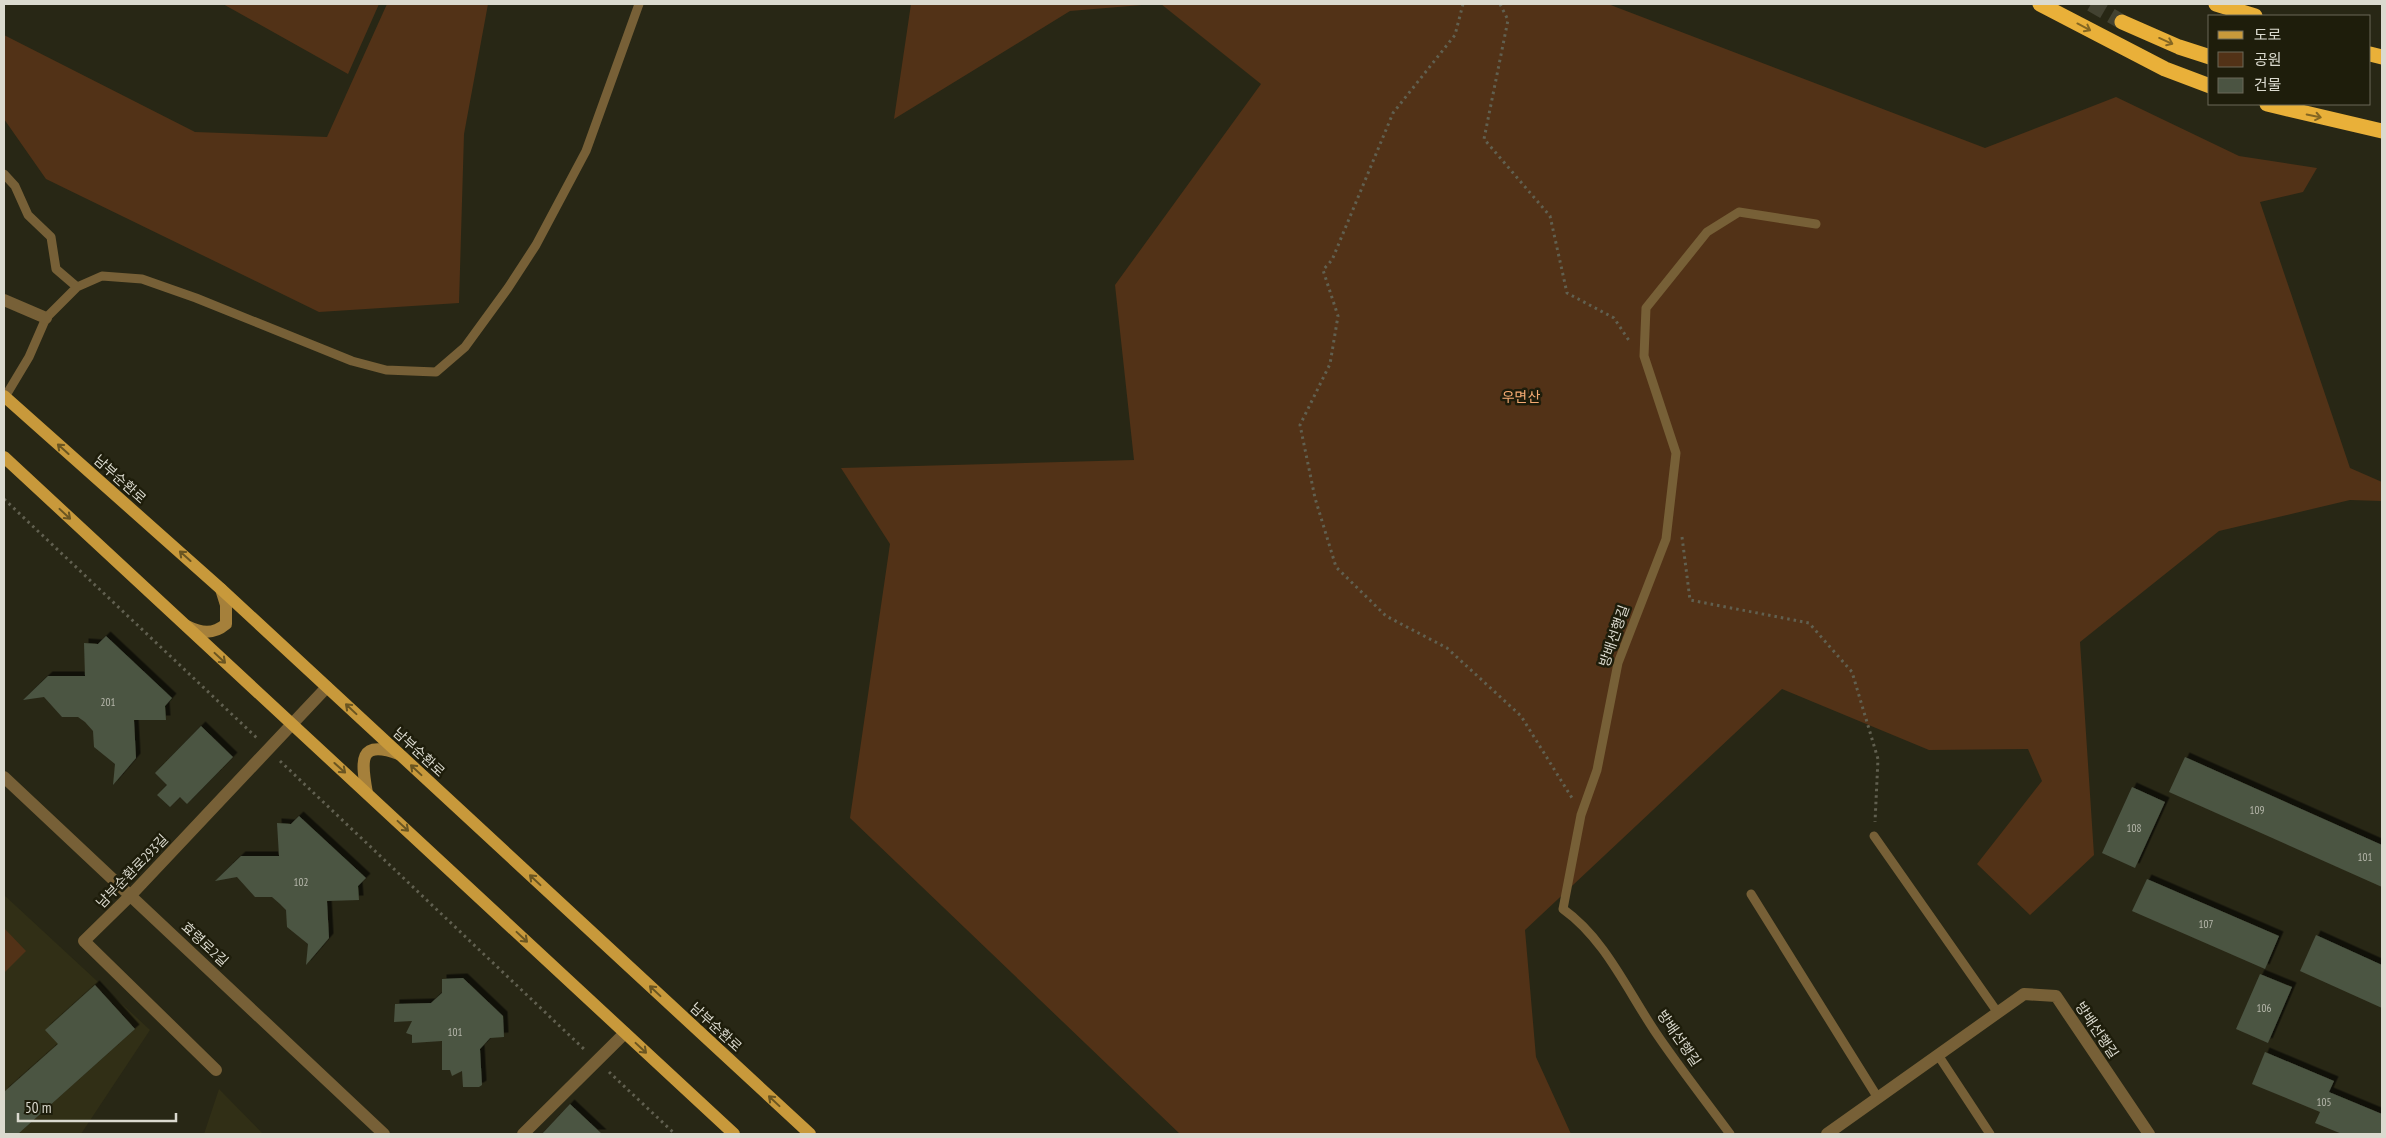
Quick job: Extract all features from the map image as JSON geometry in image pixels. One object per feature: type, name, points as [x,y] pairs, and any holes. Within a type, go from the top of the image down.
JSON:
[{"type":"highway","points":[[2040,4],[2165,69],[2208,85]]},
{"type":"highway","points":[[2216,4],[2252,15]]},
{"type":"highway","points":[[2122,22],[2180,47],[2208,56]]},
{"type":"highway","points":[[2271,105],[2382,131]]},
{"type":"main road","name":"남부순환로","points":[[5,397],[327,686],[810,1134]]},
{"type":"main road","points":[[4,457],[734,1134]]},
{"type":"main road","points":[[184,625],[197,631],[211,632],[219,630],[226,624],[226,605],[221,589]]},
{"type":"main road","points":[[367,793],[363,766],[364,758],[369,751],[375,748],[386,749],[399,754]]},
{"type":"street","points":[[4,300],[46,318]]},
{"type":"street","name":"남부순환로293길","points":[[216,1070],[84,941],[131,895],[327,686]]},
{"type":"street","name":"효령로2길","points":[[4,776],[384,1134]]},
{"type":"street","name":"방배선행길","points":[[1827,1134],[2024,994],[2056,996],[2149,1134]]},
{"type":"street","points":[[523,1134],[625,1033]]},
{"type":"lane","points":[[5,397],[29,357],[46,318],[77,287],[102,276],[142,279],[196,298],[352,361],[386,370],[436,372],[465,347],[508,288],[536,245],[586,151],[639,4]]},
{"type":"lane","points":[[4,174],[15,186],[28,215],[51,238],[56,269],[77,287]]},
{"type":"lane","name":"방배선행길","points":[[1730,1134],[1655,1032],[1621,976],[1578,919],[1562,909],[1581,815],[1597,770],[1618,663],[1666,539],[1676,453],[1644,356],[1646,308],[1707,232],[1739,212],[1816,224]]},
{"type":"lane","points":[[1874,836],[1998,1013]]},
{"type":"lane","points":[[1751,894],[1878,1098]]},
{"type":"lane","points":[[1938,1055],[1990,1134]]},
{"type":"path","points":[[1463,4],[1455,35],[1393,113],[1332,260],[1323,270],[1338,316],[1330,364],[1300,425],[1315,498],[1336,567],[1386,616],[1447,648],[1521,716],[1564,784],[1581,815]]},
{"type":"path","points":[[4,499],[675,1134]]},
{"type":"shaded area","points":[[4,895],[150,1030],[81,1134],[4,1134]]},
{"type":"shaded area","points":[[219,1089],[263,1134],[204,1134]]},
{"type":"green space","points":[[223,4],[379,4],[348,74]]},
{"type":"green space","points":[[387,4],[488,4],[464,134],[459,303],[319,312],[46,179],[4,119],[4,35],[195,132],[327,137]]},
{"type":"green space","points":[[911,4],[1154,4],[1070,11],[894,119]]},
{"type":"green space","name":"우면산","points":[[1161,4],[1608,4],[1985,148],[2116,97],[2239,156],[2317,168],[2303,192],[2260,202],[2350,468],[2382,482],[2382,501],[2350,500],[2219,531],[2080,642],[2094,855],[2030,915],[1977,864],[2042,781],[2028,749],[1929,750],[1782,689],[1525,930],[1536,1057],[1571,1134],[1180,1134],[850,818],[890,544],[841,468],[1134,460],[1115,285],[1261,84]]},
{"type":"green space","points":[[4,928],[26,951],[4,973]]},
{"type":"building","points":[[106,636],[172,698],[165,706],[166,720],[134,720],[136,758],[113,785],[115,764],[94,747],[93,731],[85,722],[78,717],[62,717],[44,697],[23,700],[48,676],[85,676],[84,643],[98,644]]},
{"type":"building","points":[[201,726],[233,757],[187,804],[180,797],[170,807],[157,795],[167,785],[155,773]]},
{"type":"building","points":[[2185,757],[2382,845],[2382,887],[2169,792]]},
{"type":"building","points":[[2132,787],[2165,802],[2135,868],[2102,853]]},
{"type":"building","points":[[299,816],[366,878],[358,886],[359,900],[327,901],[329,938],[306,965],[308,944],[287,927],[286,910],[280,904],[272,897],[255,897],[237,877],[215,881],[241,856],[279,856],[277,823],[291,824]]},
{"type":"building","points":[[2147,879],[2279,936],[2265,969],[2132,911]]},
{"type":"building","points":[[2316,935],[2382,965],[2382,1008],[2300,971]]},
{"type":"building","points":[[2260,974],[2292,987],[2268,1043],[2236,1029]]},
{"type":"building","points":[[463,978],[503,1016],[504,1037],[490,1038],[480,1049],[482,1085],[479,1087],[463,1087],[462,1071],[452,1076],[450,1070],[442,1070],[442,1041],[412,1043],[412,1035],[406,1033],[412,1021],[394,1022],[395,1004],[431,1003],[442,993],[442,979]]},
{"type":"building","points":[[95,985],[135,1029],[18,1134],[4,1134],[4,1092],[58,1044],[45,1030]]},
{"type":"building","points":[[2265,1052],[2334,1081],[2329,1092],[2382,1114],[2382,1134],[2342,1134],[2315,1123],[2320,1112],[2252,1084]]},
{"type":"building","points":[[570,1104],[602,1134],[542,1134]]},
{"type":"tunnel","points":[[2091,4],[2122,22]]}]
